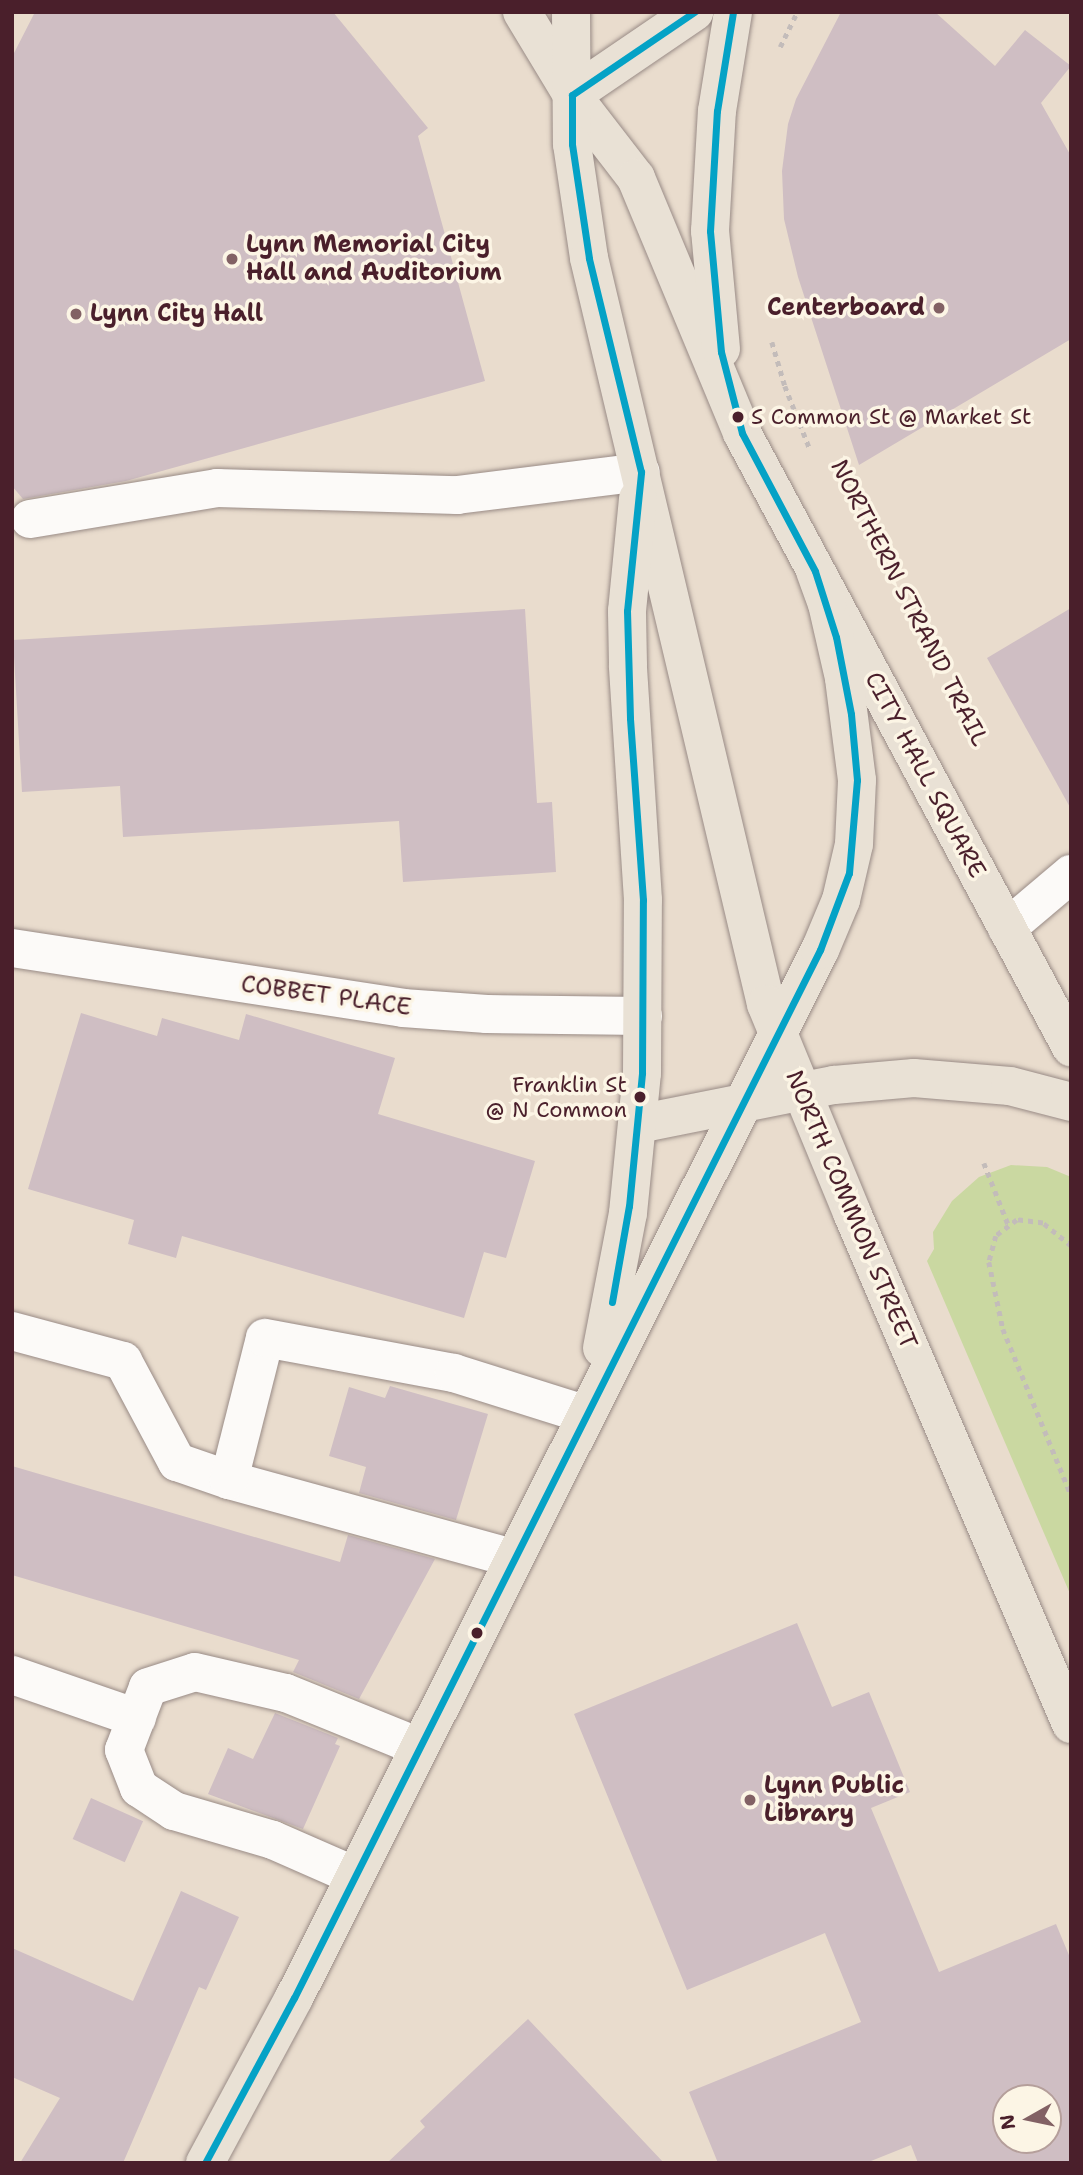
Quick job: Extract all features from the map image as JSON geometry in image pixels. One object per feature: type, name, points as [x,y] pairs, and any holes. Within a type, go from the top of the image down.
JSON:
[{"type":"main road","name":"CITY HALL SQUARE","points":[[522,12],[572,95],[636,178],[741,433],[1071,1046]]},
{"type":"main road","points":[[571,12],[572,144],[589,258],[641,472],[627,624],[643,900],[643,1016],[638,1124],[618,1274],[584,1415]]},
{"type":"main road","points":[[572,95],[694,12]]},
{"type":"main road","points":[[733,12],[717,111],[710,231],[721,352],[741,433]]},
{"type":"main road","name":"NORTH COMMON STREET","points":[[641,472],[750,941],[777,1033],[1071,1724]]},
{"type":"main road","points":[[205,2163],[294,1998],[836,913],[849,873],[857,780],[851,714],[836,637],[815,571]]},
{"type":"main road","points":[[638,1124],[802,1092],[881,1080],[945,1079],[1010,1086],[1071,1102]]},
{"type":"street","points":[[30,519],[217,488],[457,495],[641,472]]},
{"type":"street","points":[[1007,928],[1071,874]]},
{"type":"street","name":"COBBET PLACE","points":[[12,948],[434,1011],[643,1016]]},
{"type":"street","points":[[12,1331],[123,1362],[177,1462],[229,1480],[513,1558]]},
{"type":"street","points":[[229,1480],[265,1338],[454,1373],[584,1415]]},
{"type":"street","points":[[355,1876],[273,1840],[174,1811],[139,1788],[124,1750],[148,1687],[195,1672],[286,1693],[419,1747]]},
{"type":"street","points":[[12,1675],[137,1717]]},
{"type":"path","points":[[776,58],[797,12]]},
{"type":"path","name":"NORTHERN STRAND TRAIL","points":[[769,329],[785,386],[815,460]]},
{"type":"path","points":[[984,1163],[1008,1224]]},
{"type":"path","points":[[1071,1246],[1043,1223],[1027,1220],[1008,1224],[996,1236],[990,1252],[996,1299],[1029,1397],[1071,1495]]},
{"type":"green space","points":[[1011,1165],[1047,1167],[1071,1177],[1071,1596],[927,1261],[934,1249],[933,1232],[952,1201],[979,1177]]},
{"type":"building","name":"Lynn Memorial City Hall and Auditorium","points":[[35,12],[333,12],[428,128],[418,136],[485,381],[126,481],[23,499],[12,486],[12,57]]},
{"type":"building","points":[[841,12],[935,12],[995,66],[1025,30],[1071,66],[1041,103],[1071,156],[1071,339],[859,465],[798,277],[784,219],[782,171],[788,124],[796,99]]},
{"type":"building","points":[[1071,608],[1071,809],[987,658]]},
{"type":"building","points":[[525,609],[537,803],[552,802],[556,872],[403,882],[399,821],[123,837],[120,786],[22,792],[13,640]]},
{"type":"building","points":[[81,1013],[157,1036],[162,1018],[239,1040],[246,1014],[395,1058],[378,1114],[535,1161],[506,1258],[484,1252],[464,1318],[182,1236],[176,1258],[128,1244],[134,1220],[28,1189]]},
{"type":"building","points":[[390,1386],[488,1414],[456,1520],[359,1493],[366,1467],[329,1456],[349,1387],[385,1398]]},
{"type":"building","points":[[12,1466],[340,1562],[348,1535],[435,1559],[359,1699],[293,1672],[299,1660],[12,1575]]},
{"type":"building","points":[[797,1623],[832,1707],[869,1692],[910,1792],[871,1808],[939,1972],[1056,1924],[1071,1960],[1071,2163],[918,2163],[911,2145],[866,2163],[718,2163],[689,2092],[861,2022],[825,1933],[687,1990],[574,1714]]},
{"type":"building","points":[[275,1713],[338,1738],[335,1744],[340,1746],[303,1829],[208,1794],[228,1748],[253,1759]]},
{"type":"building","points":[[91,1798],[143,1821],[125,1862],[73,1839]]},
{"type":"building","points":[[181,1891],[239,1917],[206,1990],[199,1987],[123,2163],[20,2163],[60,2098],[12,2077],[12,1948],[133,2001]]},
{"type":"building","points":[[528,2019],[664,2163],[387,2163],[425,2127],[420,2121]]},
{"type":"transit line","points":[[612,1302],[629,1206],[642,1073],[643,900],[630,718],[627,611],[641,472],[589,258],[572,144],[572,95],[694,12]]},
{"type":"transit line","points":[[205,2163],[294,1998],[820,950],[849,873],[857,780],[851,714],[836,637],[815,571],[742,433],[721,352],[710,231],[717,111],[733,12]]},
{"type":"place","name":"Lynn Memorial City Hall and Auditorium","points":[[232,259]]},
{"type":"place","name":"Centerboard","points":[[939,308]]},
{"type":"place","name":"Lynn City Hall","points":[[76,314]]},
{"type":"place","name":"S Common St @ Market St","points":[[738,417]]},
{"type":"place","name":"Franklin St @ N Common","points":[[640,1097]]},
{"type":"place","name":"Lynn Public Library","points":[[750,1800]]}]
